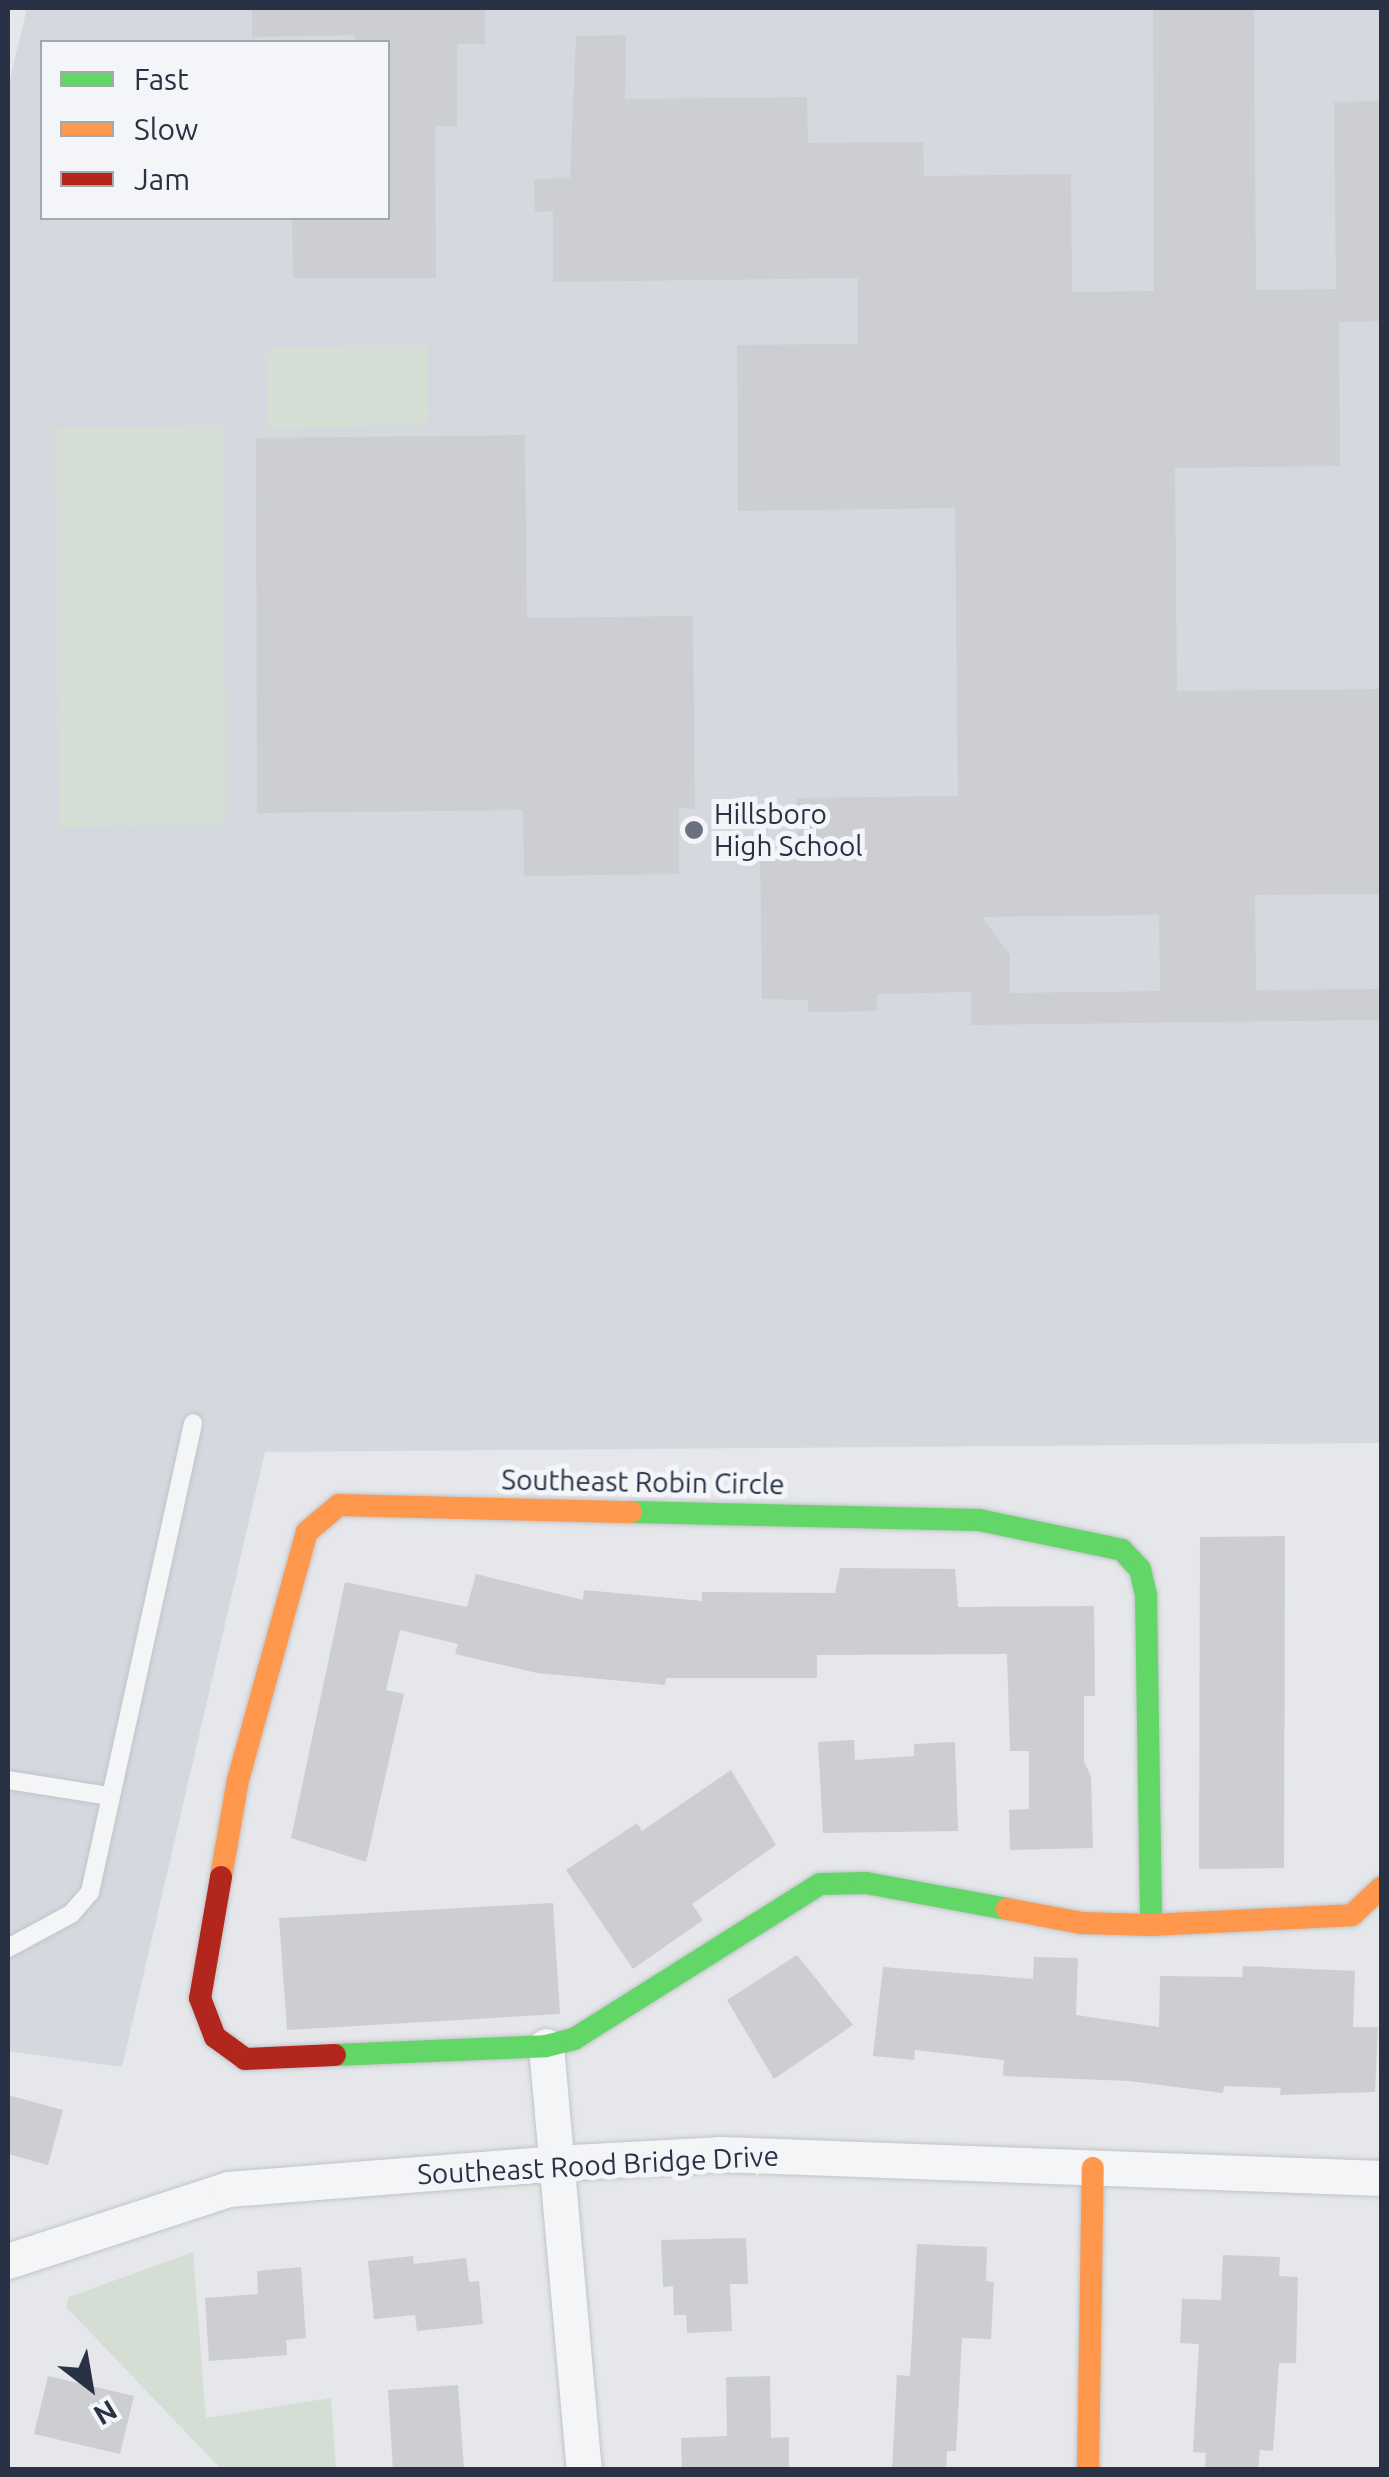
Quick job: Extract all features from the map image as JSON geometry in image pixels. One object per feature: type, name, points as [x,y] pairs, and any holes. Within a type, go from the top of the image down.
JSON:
[{"type":"street","name":"Southeast Robin Circle","points":[[546,2046],[245,2060],[215,2037],[200,1998],[238,1780],[307,1532],[339,1505],[979,1520],[1122,1550],[1140,1569],[1146,1596],[1151,1925]]},
{"type":"street","points":[[584,2470],[546,2046],[574,2039],[820,1884],[866,1883],[1081,1923],[1151,1925],[1352,1915],[1382,1887]]},
{"type":"street","name":"Southeast Rood Bridge Drive","points":[[8,2261],[228,2189],[554,2163],[722,2154],[1382,2178]]},
{"type":"street","points":[[1088,2470],[1093,2168]]},
{"type":"lane","points":[[8,1948],[71,1914],[90,1892],[193,1423]]},
{"type":"lane","points":[[8,1780],[109,1796]]},
{"type":"shaded area","name":"Hillsboro High School","points":[[27,8],[1381,8],[1381,1443],[265,1452],[122,2067],[8,2051],[8,87]]},
{"type":"shaded area","points":[[427,345],[428,425],[268,429],[266,348]]},
{"type":"shaded area","points":[[223,426],[226,826],[59,827],[56,428]]},
{"type":"shaded area","points":[[193,2252],[206,2418],[331,2398],[336,2469],[221,2469],[66,2307],[69,2297]]},
{"type":"building","points":[[252,8],[485,8],[485,44],[457,44],[457,126],[435,126],[436,278],[293,278],[292,220],[390,220],[390,40],[355,40],[355,35],[252,37]]},
{"type":"building","points":[[1153,8],[1254,8],[1256,290],[1336,289],[1334,102],[1382,101],[1382,321],[1339,322],[1340,466],[1175,468],[1177,691],[1382,689],[1382,894],[1255,895],[1256,990],[1382,989],[1382,1020],[971,1025],[971,992],[877,994],[877,1011],[808,1012],[808,1000],[762,999],[760,847],[797,846],[797,798],[958,796],[955,508],[738,511],[737,345],[858,344],[858,278],[553,282],[553,211],[535,212],[534,179],[570,178],[576,36],[626,35],[625,99],[807,97],[808,143],[923,142],[924,176],[1071,174],[1072,292],[1154,291]],"holes":[[[1159,915],[1160,991],[1010,993],[1010,955],[982,917]]]},
{"type":"building","points":[[525,435],[527,618],[693,616],[695,809],[679,808],[679,874],[524,876],[523,810],[257,813],[256,438]]},
{"type":"building","points":[[1285,1536],[1284,1868],[1199,1869],[1200,1537]]},
{"type":"building","points":[[840,1568],[955,1569],[958,1607],[1094,1606],[1095,1696],[1084,1696],[1084,1762],[1091,1776],[1093,1848],[1010,1850],[1009,1810],[1029,1809],[1029,1751],[1010,1751],[1007,1654],[817,1655],[817,1678],[666,1678],[665,1685],[537,1673],[455,1654],[458,1644],[400,1630],[386,1690],[404,1694],[366,1862],[291,1838],[345,1582],[467,1607],[476,1574],[583,1600],[584,1590],[702,1601],[702,1592],[835,1593]]},
{"type":"building","points":[[854,1740],[855,1760],[914,1756],[914,1744],[955,1742],[958,1831],[823,1833],[818,1742]]},
{"type":"building","points":[[731,1770],[776,1845],[692,1904],[703,1920],[633,1969],[566,1870],[637,1823],[642,1831]]},
{"type":"building","points":[[553,1903],[560,2014],[287,2030],[279,1918]]},
{"type":"building","points":[[797,1955],[853,2025],[774,2079],[727,2000]]},
{"type":"building","points":[[1034,1957],[1078,1958],[1076,2015],[1159,2027],[1160,1976],[1242,1977],[1243,1966],[1355,1971],[1353,2027],[1378,2027],[1375,2092],[1280,2095],[1281,2088],[1224,2086],[1223,2093],[1129,2081],[1003,2076],[1004,2060],[915,2050],[914,2060],[873,2056],[883,1967],[1033,1979]]},
{"type":"building","points":[[8,2095],[63,2110],[48,2165],[8,2154]]},
{"type":"building","points":[[746,2238],[748,2284],[730,2284],[732,2331],[687,2333],[686,2315],[674,2315],[673,2286],[663,2287],[661,2240]]},
{"type":"building","points":[[917,2244],[987,2247],[986,2281],[994,2282],[991,2339],[962,2338],[956,2451],[947,2451],[946,2470],[892,2470],[897,2375],[910,2376]]},
{"type":"building","points":[[1223,2255],[1280,2257],[1279,2276],[1298,2277],[1296,2363],[1279,2363],[1273,2451],[1260,2450],[1258,2470],[1205,2470],[1206,2453],[1193,2452],[1199,2344],[1180,2343],[1182,2299],[1221,2300]]},
{"type":"building","points":[[413,2256],[414,2264],[466,2258],[469,2282],[479,2281],[483,2324],[417,2331],[415,2315],[374,2319],[368,2261]]},
{"type":"building","points":[[301,2267],[306,2338],[286,2340],[287,2355],[209,2361],[205,2298],[258,2294],[257,2271]]},
{"type":"building","points":[[48,2376],[134,2396],[120,2454],[34,2434]]},
{"type":"building","points":[[770,2376],[771,2438],[789,2437],[789,2470],[682,2470],[681,2438],[727,2436],[726,2377]]},
{"type":"building","points":[[458,2385],[464,2470],[393,2470],[388,2390]]},
{"type":"traffic: fast","points":[[631,1512],[979,1520],[1122,1550],[1140,1569],[1146,1596],[1151,1925]]},
{"type":"traffic: fast","points":[[335,2055],[546,2046],[574,2039],[820,1884],[866,1883],[1007,1909]]},
{"type":"traffic: slow","points":[[221,1877],[238,1780],[307,1532],[339,1505],[631,1512]]},
{"type":"traffic: slow","points":[[1007,1909],[1081,1923],[1151,1925],[1352,1915],[1382,1887]]},
{"type":"traffic: slow","points":[[1088,2470],[1093,2168]]},
{"type":"traffic: jam","points":[[221,1877],[200,1998],[215,2037],[245,2059],[335,2055]]},
{"type":"place","name":"Hillsboro High School","points":[[694,830]]}]
